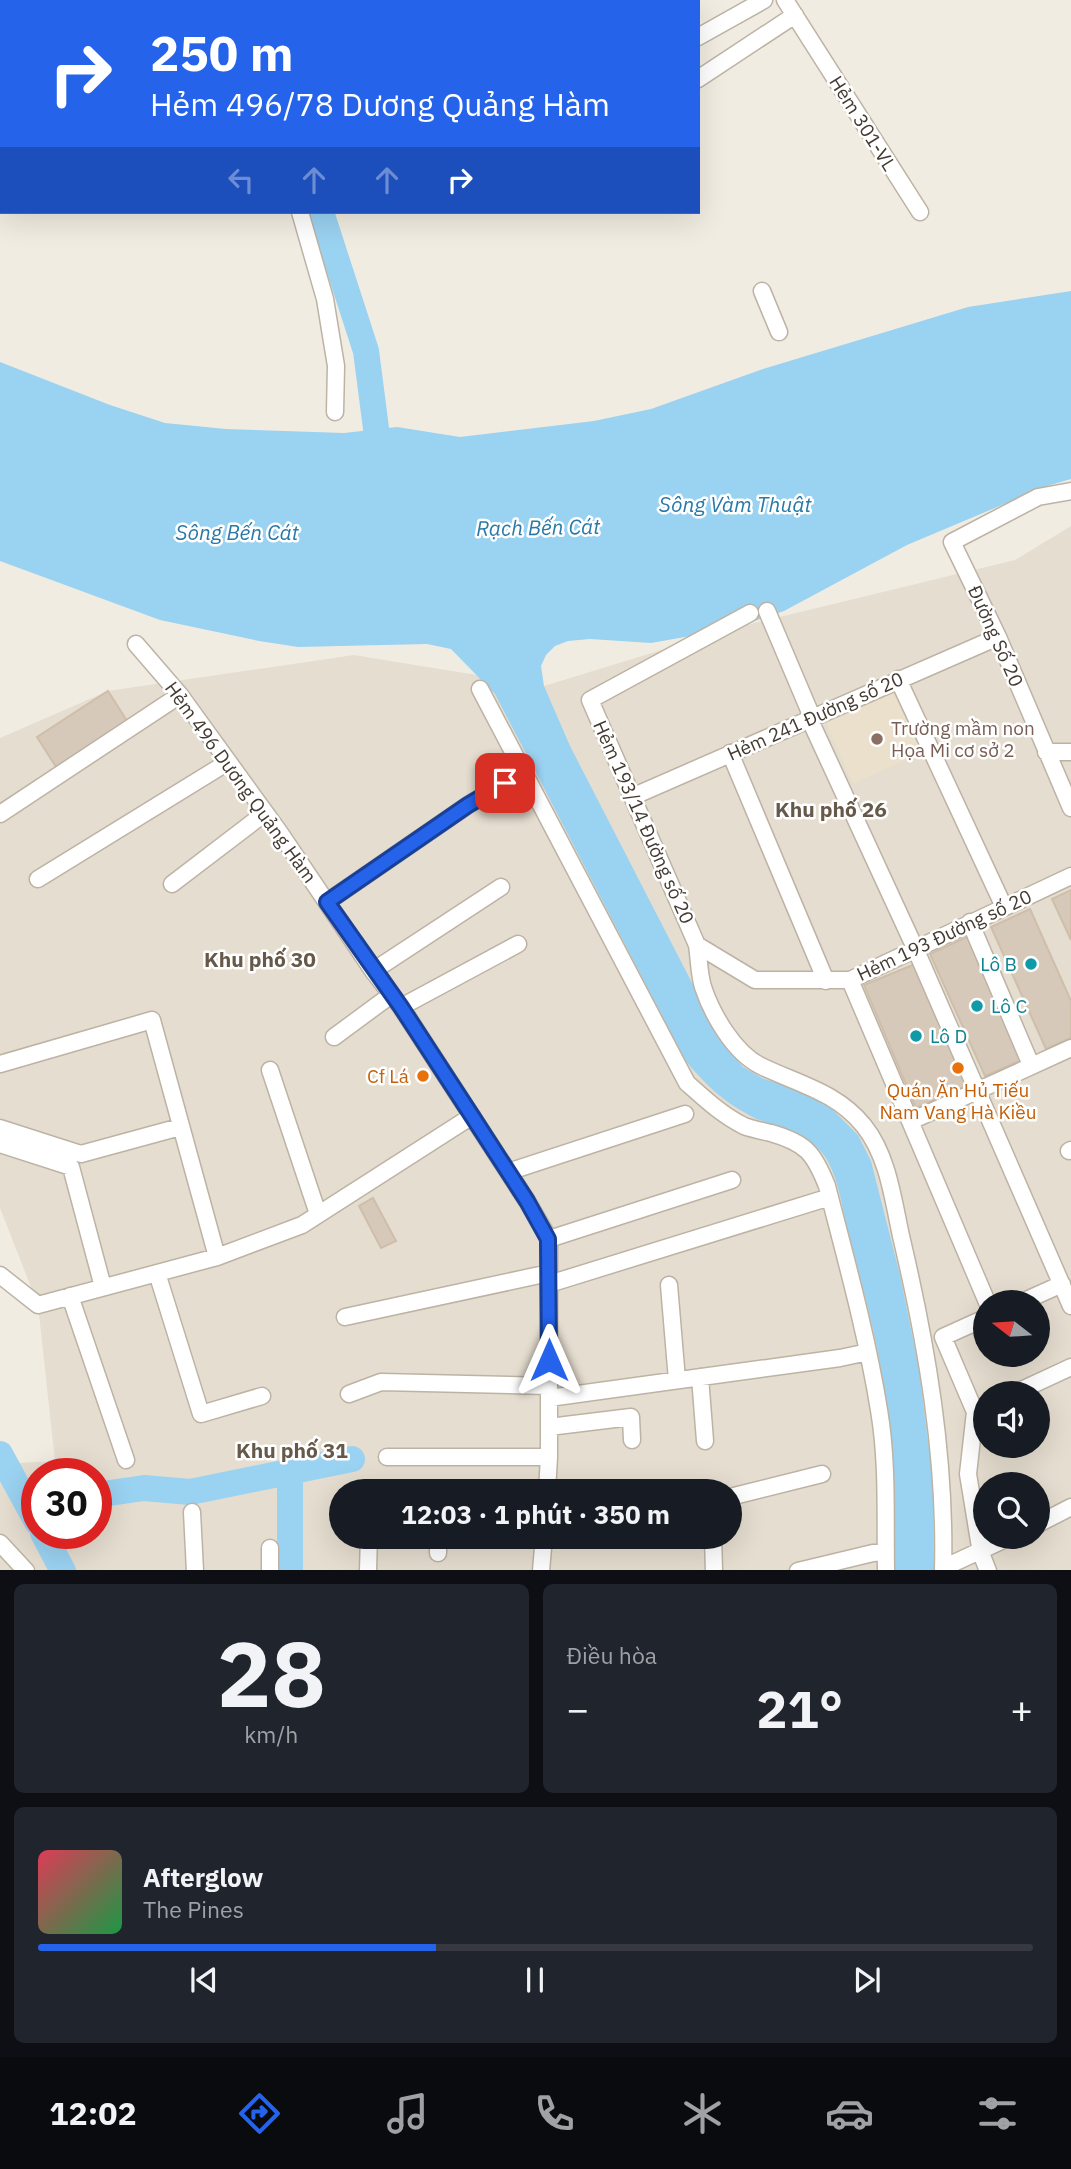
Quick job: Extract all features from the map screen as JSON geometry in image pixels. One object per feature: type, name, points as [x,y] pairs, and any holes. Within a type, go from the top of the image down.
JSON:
[{"type":"street","points":[[700,36],[764,0]]},
{"type":"street","name":"Hẻm 301-VL","points":[[785,0],[920,212]]},
{"type":"street","points":[[700,78],[795,15]]},
{"type":"street","points":[[301,214],[325,299],[336,366],[335,412]]},
{"type":"street","points":[[762,291],[779,332]]},
{"type":"street","name":"Đường Số 20","points":[[1071,491],[1038,497],[952,542],[998,637],[1071,808]]},
{"type":"street","name":"Hẻm 193/14 Đường số 20","points":[[810,718],[758,612],[590,700],[698,945],[702,985],[723,1028],[741,1054],[760,1066],[821,1091],[844,1106],[864,1126],[880,1153],[903,1243],[928,1363],[940,1451],[943,1569]]},
{"type":"street","name":"Hẻm 241 Đường số 20","points":[[634,796],[998,637]]},
{"type":"street","name":"Hẻm 496 Dương Quảng Hàm","points":[[136,644],[180,695],[396,1001],[508,1172],[548,1239],[548,1479]]},
{"type":"street","points":[[898,679],[1004,907]]},
{"type":"street","points":[[480,690],[687,1083],[717,1110],[746,1126],[786,1137],[803,1145],[817,1161],[830,1197],[868,1352],[881,1426],[886,1482],[886,1570]]},
{"type":"street","points":[[0,814],[180,695]]},
{"type":"street","points":[[810,718],[915,948],[975,1091],[1071,1306]]},
{"type":"street","points":[[1046,752],[1071,752]]},
{"type":"street","points":[[730,753],[826,981]]},
{"type":"street","points":[[38,879],[228,762]]},
{"type":"street","points":[[327,902],[468,805],[524,772]]},
{"type":"street","points":[[172,884],[265,813]]},
{"type":"street","name":"Hẻm 193 Đường số 20","points":[[698,945],[755,980],[850,980],[1071,876]]},
{"type":"street","points":[[373,971],[501,887]]},
{"type":"street","points":[[970,922],[1031,1065]]},
{"type":"street","points":[[334,1037],[396,1001],[518,944]]},
{"type":"street","points":[[850,980],[982,1290]]},
{"type":"street","points":[[0,1053],[0,1065],[152,1020],[217,1257]]},
{"type":"street","points":[[911,1121],[1071,1048]]},
{"type":"street","points":[[270,1070],[318,1214]]},
{"type":"street","points":[[508,1172],[685,1114]]},
{"type":"street","points":[[0,1275],[38,1305],[217,1257],[302,1225],[472,1116]]},
{"type":"street","points":[[0,1144],[76,1160],[180,1127]]},
{"type":"street","points":[[0,1128],[76,1160]]},
{"type":"street","points":[[76,1160],[103,1287]]},
{"type":"street","points":[[548,1239],[732,1180]]},
{"type":"street","points":[[345,1317],[549,1278],[830,1197]]},
{"type":"street","points":[[156,1273],[201,1414],[262,1396]]},
{"type":"street","points":[[1048,1290],[1062,1284]]},
{"type":"street","points":[[669,1285],[677,1380]]},
{"type":"street","points":[[70,1296],[125,1460]]},
{"type":"street","points":[[973,1323],[943,1336],[973,1395]]},
{"type":"street","points":[[349,1394],[381,1382],[549,1392],[701,1377],[868,1352]]},
{"type":"street","points":[[1041,1381],[1071,1367]]},
{"type":"street","points":[[701,1377],[705,1441]]},
{"type":"street","points":[[549,1427],[631,1417],[632,1440]]},
{"type":"street","points":[[973,1447],[968,1474],[981,1553],[988,1570]]},
{"type":"street","points":[[387,1457],[549,1457]]},
{"type":"street","points":[[742,1494],[822,1474]]},
{"type":"street","points":[[1050,1518],[1071,1507]]},
{"type":"street","points":[[192,1512],[195,1570]]},
{"type":"street","points":[[0,1543],[26,1570]]},
{"type":"street","points":[[270,1548],[270,1570]]},
{"type":"street","points":[[368,1570],[369,1549]]},
{"type":"street","points":[[541,1570],[543,1549]]},
{"type":"street","points":[[713,1549],[714,1570]]},
{"type":"street","points":[[943,1569],[988,1549]]},
{"type":"street","points":[[798,1570],[886,1552]]},
{"type":"shaded area","points":[[1071,526],[1071,1570],[0,1570],[0,1464],[21,1463],[21,1549],[112,1549],[112,1458],[55,1458],[38,1305],[0,1208],[0,738],[108,691],[354,655],[544,686],[730,629],[1015,560]]},
{"type":"shaded area","name":"Trường mầm non Họa Mi cơ sở 2","points":[[897,683],[927,750],[853,784],[828,728],[831,716]]},
{"type":"water","points":[[1071,291],[1071,479],[1047,486],[907,545],[784,611],[730,629],[651,643],[590,639],[568,641],[555,646],[546,655],[541,666],[544,686],[570,746],[724,1045],[743,1067],[764,1079],[809,1093],[827,1104],[858,1135],[871,1161],[900,1275],[919,1369],[933,1481],[934,1570],[894,1570],[893,1464],[883,1380],[833,1172],[823,1154],[807,1139],[739,1110],[706,1084],[685,1060],[495,694],[451,649],[427,644],[298,647],[259,641],[160,620],[0,561],[0,362],[110,405],[165,423],[226,429],[344,433],[397,427],[460,437],[594,421],[651,409],[763,369],[968,307]]},
{"type":"building","points":[[108,691],[129,724],[58,770],[37,737]]},
{"type":"building","points":[[1071,890],[1071,940],[1052,899]]},
{"type":"building","name":"Lô B","points":[[1030,909],[1071,1001],[1071,1038],[1046,1049],[991,927]]},
{"type":"building","name":"Lô C","points":[[969,936],[1024,1059],[985,1076],[930,954]]},
{"type":"building","name":"Lô D","points":[[915,964],[967,1086],[916,1108],[864,985]]},
{"type":"building","points":[[373,1198],[396,1241],[381,1248],[359,1206]]},
{"type":"waterway","points":[[322,214],[366,351],[377,436],[384,464]]},
{"type":"waterway","points":[[0,1454],[21,1493]]},
{"type":"waterway","points":[[112,1493],[144,1488],[190,1492],[352,1459]]},
{"type":"waterway","points":[[290,1472],[290,1570]]},
{"type":"waterway","points":[[51,1549],[62,1570]]},
{"type":"place","name":"Trường mầm non Họa Mi cơ sở 2","points":[[877,739]]},
{"type":"place","name":"Lô B","points":[[1031,964]]},
{"type":"place","name":"Lô C","points":[[977,1006]]},
{"type":"place","name":"Lô D","points":[[916,1036]]},
{"type":"place","name":"Quán Ăn Hủ Tiếu Nam Vang Hà Kiều","points":[[958,1068]]},
{"type":"place","name":"Cf Lá","points":[[423,1076]]},
{"type":"district","name":"Khu phố 26","points":[[831,809]]},
{"type":"district","name":"Khu phố 30","points":[[260,959]]},
{"type":"district","name":"Khu phố 31","points":[[292,1450]]},
{"type":"route","points":[[505,783],[468,805],[327,902],[373,971],[401,1007],[527,1201],[548,1239],[549,1360]]},
{"type":"water label","name":"Sông Vàm Thuật","points":[[735,504]]},
{"type":"water label","name":"Rạch Bến Cát","points":[[538,527]]},
{"type":"water label","name":"Sông Bến Cát","points":[[237,532]]}]
